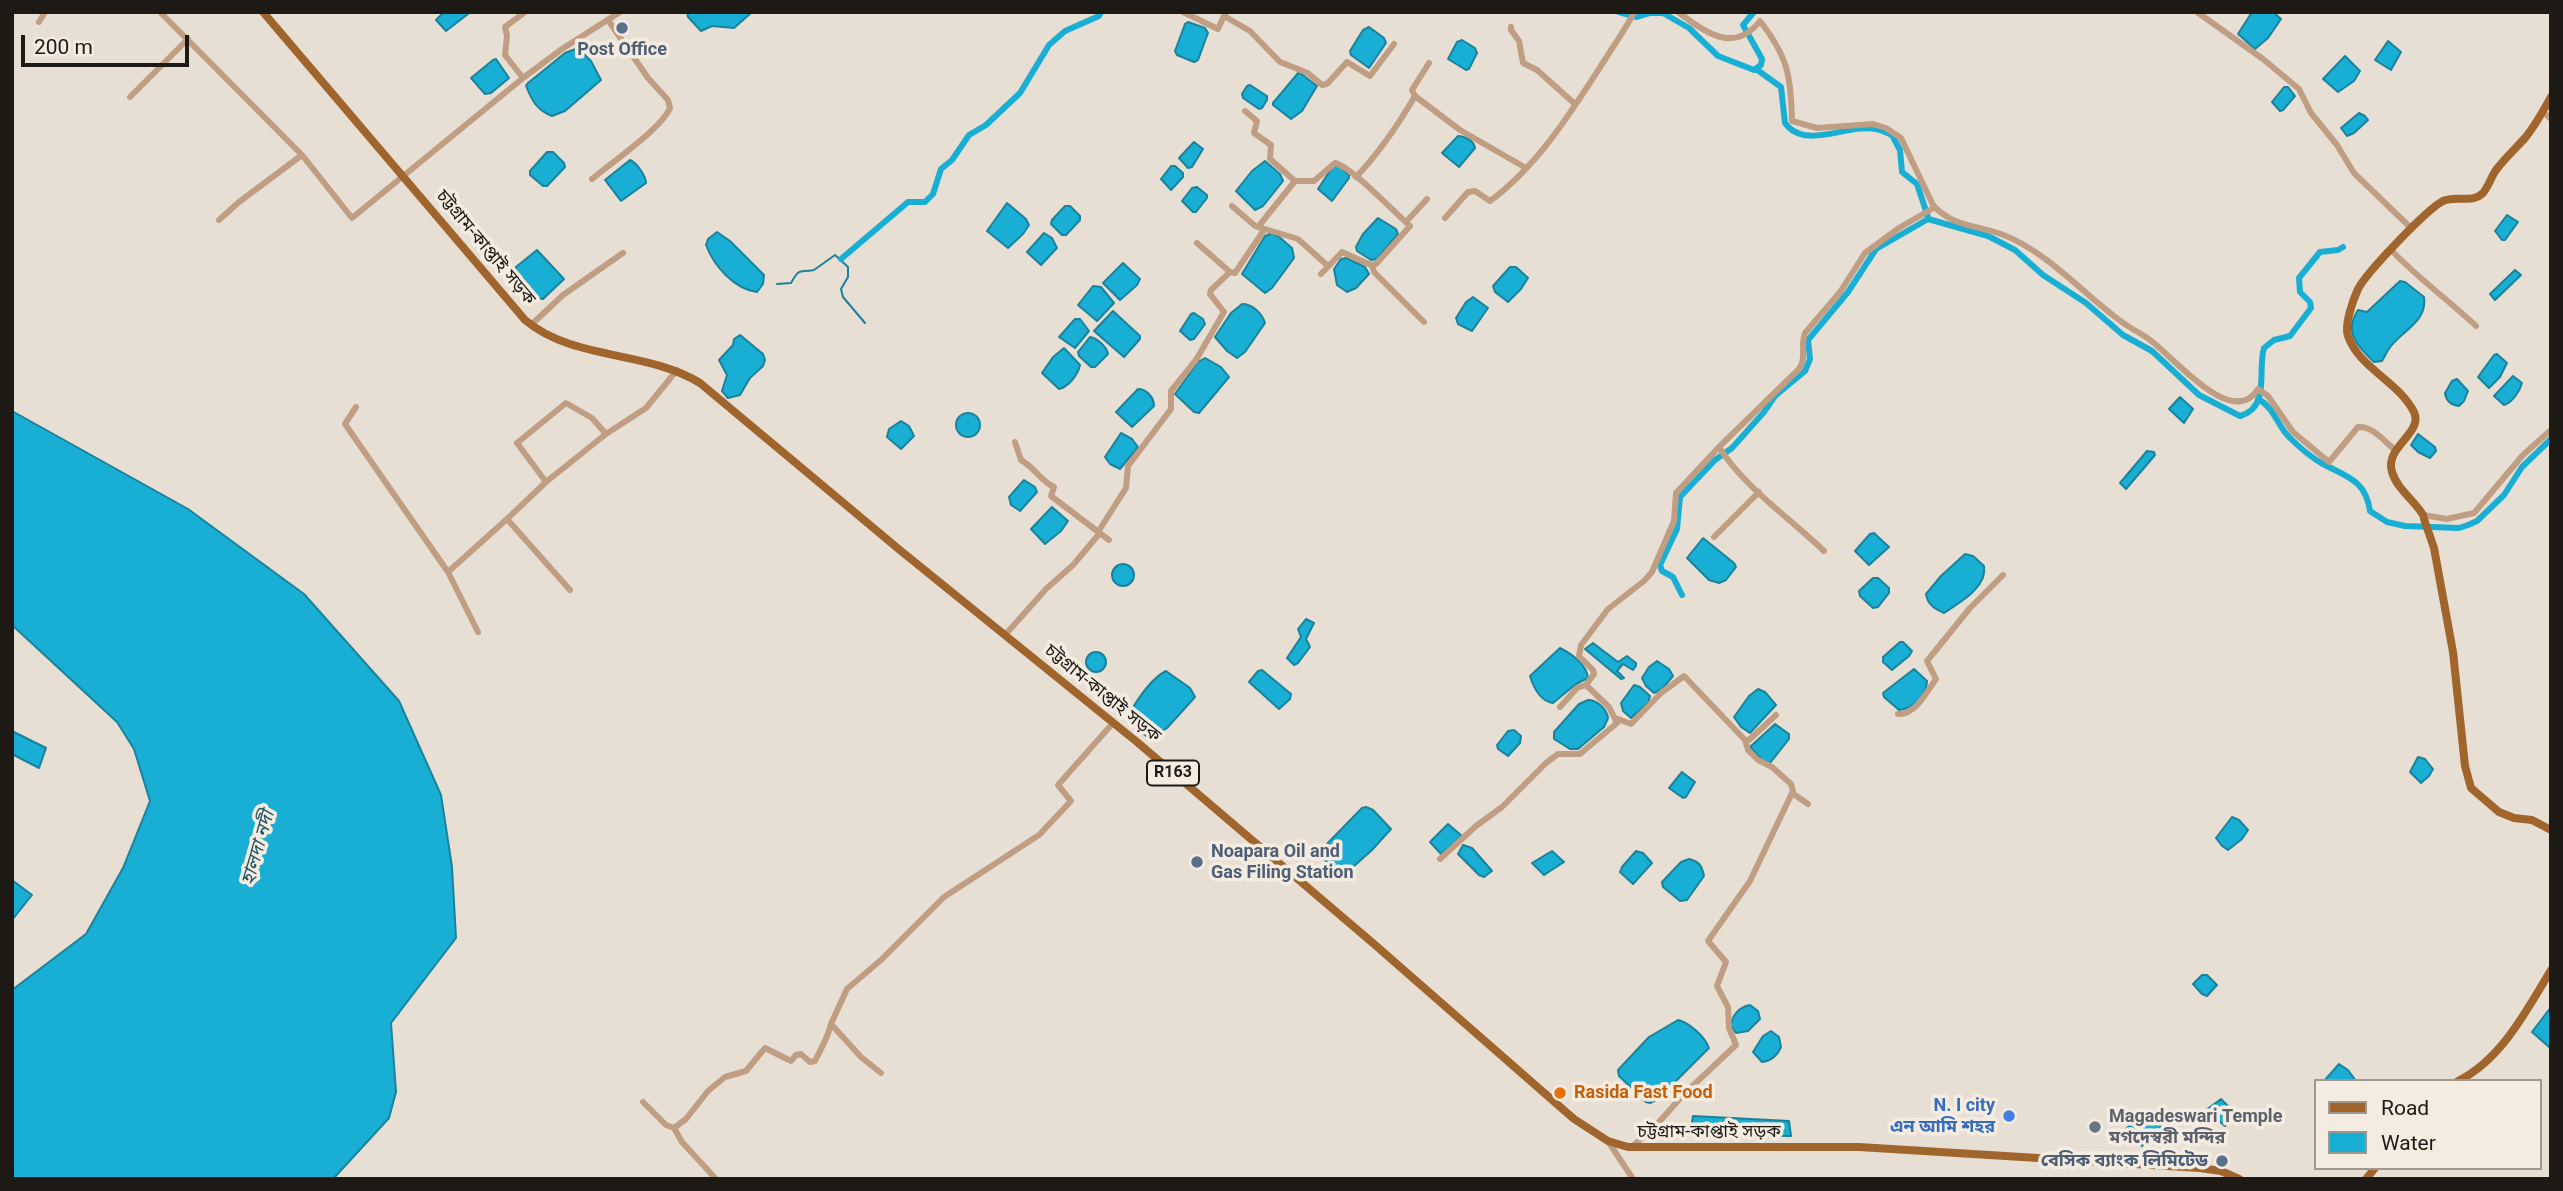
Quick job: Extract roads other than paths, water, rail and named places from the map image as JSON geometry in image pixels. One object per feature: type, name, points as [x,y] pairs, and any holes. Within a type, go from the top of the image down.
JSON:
[{"type":"main road","name":"চট্টগ্রাম-কাপ্তাই সড়ক","points":[[264,12],[505,299],[531,325],[572,345],[677,370],[700,383],[1113,723],[1374,944],[1574,1119],[1608,1141],[1632,1147],[1872,1148],[2210,1169],[2239,1179]]},
{"type":"main road","points":[[2551,97],[2527,135],[2494,172],[2483,193],[2473,198],[2454,198],[2432,207],[2391,250],[2358,289],[2347,330],[2353,346],[2407,401],[2416,418],[2414,426],[2392,454],[2391,471],[2423,517],[2430,536],[2453,652],[2465,766],[2471,788],[2499,812],[2514,818],[2532,820],[2551,830]]},
{"type":"main road","points":[[2462,1079],[2475,1072],[2500,1046],[2551,970]]},
{"type":"street","points":[[39,22],[45,12]]},
{"type":"street","points":[[160,12],[302,155],[352,218],[523,78],[620,12]]},
{"type":"street","points":[[523,78],[505,55],[508,36],[505,27],[525,12]]},
{"type":"street","points":[[1183,12],[1218,29],[1225,14],[1250,31],[1280,62],[1308,73],[1322,85],[1327,84],[1347,61],[1370,76],[1394,44]]},
{"type":"street","points":[[1445,218],[1468,191],[1475,191],[1490,201],[1526,168],[1576,104],[1628,26],[1634,12]]},
{"type":"street","points":[[1678,12],[1696,25],[1734,40],[1749,34],[1760,21],[1763,12]]},
{"type":"street","points":[[2197,12],[2263,59],[2299,89],[2311,113],[2337,145],[2354,173],[2412,229]]},
{"type":"street","points":[[592,178],[651,130],[670,108],[668,100],[648,78],[608,20]]},
{"type":"street","points":[[1760,21],[1778,44],[1787,65],[1792,121],[1817,128],[1873,124],[1886,128],[1901,138],[1941,214],[1954,221],[1998,233],[2028,247],[2123,323],[2152,341],[2203,386],[2222,399],[2240,402],[2253,396],[2258,389],[2267,396],[2293,432],[2329,462],[2358,427],[2362,426],[2374,432],[2395,450]]},
{"type":"street","points":[[1511,27],[1519,41],[1522,63],[1537,70],[1576,104]]},
{"type":"street","points":[[130,97],[188,39]]},
{"type":"street","points":[[1429,63],[1412,90],[1415,96],[1460,130],[1526,168]]},
{"type":"street","points":[[1356,177],[1375,158],[1415,96]]},
{"type":"street","points":[[1245,111],[1257,121],[1254,133],[1270,145],[1270,159],[1295,181],[1314,181],[1335,163],[1339,163],[1410,226],[1380,261],[1372,265],[1342,252],[1321,274]]},
{"type":"street","points":[[2543,112],[2551,119]]},
{"type":"street","points":[[219,220],[302,155]]},
{"type":"street","points":[[1196,243],[1230,272],[1235,273],[1261,229],[1295,181]]},
{"type":"street","points":[[1406,222],[1427,198]]},
{"type":"street","points":[[1232,206],[1261,229],[1298,239],[1328,266]]},
{"type":"street","points":[[1560,706],[1577,688],[1586,685],[1594,672],[1579,656],[1581,645],[1608,609],[1652,572],[1674,521],[1676,493],[1799,369],[1804,361],[1802,341],[1805,334],[1840,292],[1865,253],[1899,228],[1935,207]]},
{"type":"street","points":[[2391,250],[2410,271],[2433,287],[2476,326]]},
{"type":"street","points":[[531,325],[563,295],[622,253]]},
{"type":"street","points":[[1372,265],[1374,272],[1424,322]]},
{"type":"street","points":[[1005,635],[1046,589],[1079,559],[1099,533],[1126,488],[1128,466],[1171,409],[1171,391],[1196,360],[1224,312],[1210,294],[1230,272]]},
{"type":"street","points":[[448,572],[546,482],[606,434],[646,408],[677,370]]},
{"type":"street","points":[[546,482],[517,443],[566,403],[592,418],[606,434]]},
{"type":"street","points":[[356,407],[345,424],[448,572],[478,632]]},
{"type":"street","points":[[2423,517],[2447,519],[2474,513],[2523,456],[2551,430]]},
{"type":"street","points":[[1014,442],[1021,460],[1030,465],[1047,484],[1054,487],[1051,496],[1109,540]]},
{"type":"street","points":[[1719,447],[1726,459],[1759,492],[1824,551]]},
{"type":"street","points":[[1714,537],[1759,492]]},
{"type":"street","points":[[507,519],[570,590]]},
{"type":"street","points":[[1898,714],[1903,715],[1925,696],[1936,679],[1927,661],[1970,608],[2003,575]]},
{"type":"street","points":[[1586,685],[1618,719],[1631,723],[1661,692],[1684,676],[1745,740],[1748,750],[1791,784],[1792,793],[1751,881],[1708,941],[1727,962],[1717,986],[1728,1007],[1728,1028],[1736,1045],[1632,1147]]},
{"type":"street","points":[[1745,740],[1749,740],[1776,715]]},
{"type":"street","points":[[1440,859],[1502,807],[1546,763],[1558,754],[1580,754],[1618,723],[1618,719]]},
{"type":"street","points":[[674,1128],[686,1119],[708,1091],[725,1077],[746,1071],[765,1048],[791,1061],[801,1054],[810,1062],[815,1061],[825,1044],[847,989],[881,960],[944,897],[1038,835],[1072,801],[1058,785],[1113,723]]},
{"type":"street","points":[[1792,793],[1808,804]]},
{"type":"street","points":[[2542,985],[2551,989]]},
{"type":"street","points":[[831,1024],[861,1057],[881,1073]]},
{"type":"street","points":[[643,1102],[666,1125],[674,1128],[682,1142],[716,1179]]},
{"type":"street","points":[[1608,1141],[1633,1179]]},
{"type":"water","points":[[444,12],[468,14],[446,31],[436,20]]},
{"type":"water","points":[[687,12],[752,12],[734,28],[712,26],[701,31],[688,17]]},
{"type":"water","points":[[2252,12],[2273,12],[2281,19],[2268,38],[2255,49],[2238,34]]},
{"type":"water","points":[[1188,22],[1205,28],[1208,33],[1198,60],[1194,62],[1177,55],[1175,51]]},
{"type":"water","points":[[1369,27],[1384,38],[1386,43],[1369,68],[1351,55],[1350,51],[1363,30]]},
{"type":"water","points":[[1462,40],[1475,48],[1477,53],[1466,70],[1448,59],[1457,42]]},
{"type":"water","points":[[2388,41],[2401,52],[2391,70],[2375,60]]},
{"type":"water","points":[[578,48],[591,61],[601,80],[565,111],[552,116],[542,111],[526,86],[565,53]]},
{"type":"water","points":[[2345,56],[2360,71],[2354,81],[2338,92],[2323,79]]},
{"type":"water","points":[[496,59],[509,78],[491,93],[485,94],[471,78]]},
{"type":"water","points":[[1299,72],[1317,86],[1302,111],[1291,119],[1273,103]]},
{"type":"water","points":[[1250,85],[1267,96],[1262,108],[1259,109],[1243,98],[1242,94]]},
{"type":"water","points":[[2284,87],[2288,87],[2295,96],[2280,111],[2272,102]]},
{"type":"water","points":[[2359,113],[2368,120],[2347,136],[2341,128]]},
{"type":"water","points":[[1458,136],[1469,139],[1475,148],[1459,167],[1442,153]]},
{"type":"water","points":[[1194,142],[1203,149],[1192,167],[1188,168],[1179,158]]},
{"type":"water","points":[[547,152],[553,152],[565,167],[547,186],[543,186],[530,175],[530,171]]},
{"type":"water","points":[[630,160],[641,170],[646,183],[621,201],[605,180]]},
{"type":"water","points":[[1265,161],[1280,174],[1283,181],[1263,206],[1255,210],[1236,191],[1252,171]]},
{"type":"water","points":[[1171,166],[1183,173],[1183,177],[1171,190],[1161,179]]},
{"type":"water","points":[[1333,166],[1339,166],[1349,178],[1332,201],[1318,189]]},
{"type":"water","points":[[1197,187],[1207,198],[1196,212],[1193,212],[1182,201],[1192,188]]},
{"type":"water","points":[[1007,203],[1026,219],[1029,225],[1008,248],[987,231]]},
{"type":"water","points":[[1065,206],[1070,206],[1080,216],[1080,220],[1066,235],[1062,235],[1051,224]]},
{"type":"water","points":[[2507,215],[2518,222],[2505,240],[2502,240],[2495,231]]},
{"type":"water","points":[[1378,218],[1396,229],[1398,234],[1377,259],[1371,260],[1357,251],[1356,247],[1363,234]]},
{"type":"water","points":[[717,232],[730,241],[764,275],[763,284],[757,292],[733,281],[714,261],[706,245],[708,239]]},
{"type":"water","points":[[1044,233],[1052,238],[1057,248],[1041,265],[1027,252]]},
{"type":"water","points":[[1272,233],[1292,248],[1294,258],[1272,288],[1265,293],[1242,274],[1265,236]]},
{"type":"water","points":[[537,250],[564,279],[543,299],[538,298],[516,270],[516,267]]},
{"type":"water","points":[[1346,258],[1365,267],[1369,274],[1356,288],[1347,292],[1337,285],[1334,269],[1341,259]]},
{"type":"water","points":[[1123,263],[1140,279],[1120,300],[1103,283]]},
{"type":"water","points":[[1510,267],[1516,267],[1528,278],[1508,302],[1495,292],[1493,286]]},
{"type":"water","points":[[2515,270],[2521,275],[2495,300],[2490,294]]},
{"type":"water","points":[[2400,281],[2424,297],[2422,313],[2391,346],[2382,361],[2374,362],[2354,339],[2354,318],[2358,310],[2367,312]]},
{"type":"water","points":[[1093,286],[1101,287],[1114,303],[1097,321],[1078,305]]},
{"type":"water","points":[[1473,297],[1488,308],[1472,331],[1458,324],[1456,318],[1466,302]]},
{"type":"water","points":[[1242,304],[1256,310],[1265,323],[1245,352],[1237,358],[1215,337],[1231,313]]},
{"type":"water","points":[[1113,311],[1140,336],[1124,357],[1094,331]]},
{"type":"water","points":[[1194,313],[1203,319],[1205,324],[1194,339],[1190,340],[1180,331]]},
{"type":"water","points":[[1075,319],[1080,319],[1089,331],[1075,348],[1059,337]]},
{"type":"water","points":[[740,335],[763,354],[765,360],[740,395],[728,398],[722,391],[727,375],[719,360]]},
{"type":"water","points":[[1090,337],[1101,343],[1108,354],[1095,367],[1091,367],[1078,352]]},
{"type":"water","points":[[1064,348],[1080,365],[1072,380],[1059,389],[1042,373],[1053,357]]},
{"type":"water","points":[[2497,354],[2507,363],[2500,377],[2489,388],[2478,377]]},
{"type":"water","points":[[1205,358],[1221,367],[1229,377],[1199,413],[1194,412],[1175,394],[1198,362]]},
{"type":"water","points":[[2513,376],[2522,383],[2515,396],[2504,405],[2494,396]]},
{"type":"water","points":[[2457,379],[2468,391],[2459,406],[2449,402],[2445,393],[2452,381]]},
{"type":"water","points":[[1138,389],[1149,394],[1154,406],[1132,427],[1116,412]]},
{"type":"water","points":[[2180,397],[2193,409],[2184,423],[2169,409]]},
{"type":"water","name":"হালদা নদী","points":[[12,411],[188,509],[304,594],[399,701],[441,795],[452,867],[456,938],[391,1023],[396,1092],[389,1118],[333,1179],[12,1179],[12,990],[86,934],[123,868],[150,801],[134,749],[117,722],[12,625]]},
{"type":"water","points":[[968,413],[979,420],[980,425],[973,436],[968,437],[957,430],[956,425],[963,414]]},
{"type":"water","points":[[901,421],[909,426],[914,436],[901,449],[887,437],[889,429]]},
{"type":"water","points":[[1121,433],[1132,439],[1138,447],[1120,469],[1110,464],[1105,457]]},
{"type":"water","points":[[2418,434],[2435,447],[2436,451],[2430,458],[2411,445]]},
{"type":"water","points":[[2147,451],[2154,452],[2155,455],[2126,489],[2120,483]]},
{"type":"water","points":[[1024,480],[1035,487],[1037,492],[1020,511],[1011,505],[1009,497]]},
{"type":"water","points":[[1052,507],[1068,521],[1061,531],[1045,544],[1031,529]]},
{"type":"water","points":[[1874,533],[1889,547],[1869,565],[1855,551]]},
{"type":"water","points":[[1703,538],[1734,563],[1736,567],[1726,580],[1719,583],[1709,580],[1687,558]]},
{"type":"water","points":[[1965,554],[1973,556],[1984,566],[1982,581],[1971,594],[1944,613],[1932,606],[1926,594]]},
{"type":"water","points":[[1123,564],[1131,567],[1134,575],[1131,583],[1123,586],[1115,583],[1112,575],[1115,567]]},
{"type":"water","points":[[1873,578],[1878,578],[1889,588],[1889,593],[1878,607],[1873,608],[1860,596],[1859,591]]},
{"type":"water","points":[[1306,619],[1314,623],[1306,639],[1310,647],[1294,665],[1287,658],[1301,637],[1298,629]]},
{"type":"water","points":[[1900,642],[1912,651],[1892,670],[1883,662],[1883,657]]},
{"type":"water","points":[[1593,643],[1618,662],[1627,656],[1636,666],[1633,670],[1623,664],[1617,671],[1624,678],[1621,679],[1585,649]]},
{"type":"water","points":[[1560,648],[1582,664],[1588,678],[1553,703],[1538,694],[1530,676]]},
{"type":"water","points":[[1092,652],[1100,652],[1106,662],[1100,672],[1092,672],[1086,666],[1086,658]]},
{"type":"water","points":[[1657,661],[1669,669],[1673,676],[1662,689],[1654,693],[1642,678]]},
{"type":"water","points":[[1914,669],[1927,681],[1925,691],[1914,704],[1899,710],[1883,693]]},
{"type":"water","points":[[1262,670],[1291,694],[1290,699],[1279,709],[1249,682]]},
{"type":"water","points":[[1166,671],[1190,688],[1195,697],[1167,728],[1150,739],[1135,727],[1128,716],[1149,685]]},
{"type":"water","points":[[1634,685],[1650,696],[1648,703],[1631,718],[1623,711],[1621,703]]},
{"type":"water","points":[[1758,689],[1765,692],[1776,705],[1750,733],[1741,727],[1734,717],[1749,696]]},
{"type":"water","points":[[1588,700],[1601,706],[1608,718],[1604,727],[1578,749],[1570,749],[1554,739],[1554,732],[1579,704]]},
{"type":"water","points":[[1775,724],[1789,734],[1789,739],[1770,763],[1762,760],[1750,747]]},
{"type":"water","points":[[1514,730],[1521,736],[1520,743],[1508,756],[1498,749],[1497,745],[1508,731]]},
{"type":"water","points":[[12,731],[46,748],[39,768],[12,754]]},
{"type":"water","points":[[2418,757],[2425,759],[2433,769],[2421,783],[2410,772]]},
{"type":"water","points":[[1682,772],[1695,782],[1683,798],[1669,788]]},
{"type":"water","points":[[1366,807],[1373,810],[1391,829],[1344,875],[1321,857],[1321,850]]},
{"type":"water","points":[[2232,817],[2248,830],[2242,839],[2228,850],[2216,838]]},
{"type":"water","points":[[1448,824],[1462,836],[1441,854],[1430,842]]},
{"type":"water","points":[[1463,845],[1472,848],[1492,871],[1484,877],[1479,875],[1458,854]]},
{"type":"water","points":[[1552,851],[1564,862],[1544,875],[1532,863]]},
{"type":"water","points":[[1636,851],[1643,853],[1652,863],[1633,884],[1620,872]]},
{"type":"water","points":[[1689,859],[1699,864],[1704,876],[1687,900],[1680,901],[1663,887],[1662,882],[1681,862]]},
{"type":"water","points":[[12,880],[32,895],[12,920]]},
{"type":"water","points":[[2202,975],[2207,975],[2217,985],[2207,996],[2193,984]]},
{"type":"water","points":[[1750,1005],[1758,1011],[1760,1019],[1748,1031],[1736,1033],[1731,1026],[1733,1018],[1739,1010]]},
{"type":"water","points":[[2551,1007],[2551,1046],[2549,1047],[2532,1032]]},
{"type":"water","points":[[1678,1020],[1696,1031],[1709,1048],[1658,1099],[1646,1102],[1619,1076],[1618,1070],[1649,1037]]},
{"type":"water","points":[[1771,1031],[1779,1037],[1781,1047],[1774,1057],[1762,1062],[1753,1052],[1763,1036]]},
{"type":"water","points":[[2339,1064],[2355,1079],[2326,1079]]},
{"type":"water","points":[[2221,1099],[2236,1114],[2225,1126],[2206,1110]]},
{"type":"water","points":[[2146,1110],[2155,1114],[2161,1126],[2142,1146],[2126,1129]]},
{"type":"water","points":[[1693,1116],[1789,1121],[1791,1136],[1690,1135]]},
{"type":"waterway","points":[[841,259],[908,202],[925,202],[933,194],[941,169],[952,160],[969,135],[986,125],[1020,93],[1049,45],[1065,31],[1099,16],[1101,12]]},
{"type":"waterway","points":[[1619,12],[1637,17],[1663,13],[1689,28],[1718,56],[1754,70],[1761,65],[1762,59],[1743,25],[1754,12]]},
{"type":"waterway","points":[[1756,69],[1781,87],[1785,123],[1794,131],[1815,136],[1865,128],[1878,129],[1892,135],[1900,150],[1902,172],[1917,184],[1928,217]]},
{"type":"waterway","points":[[1682,595],[1673,577],[1662,571],[1660,565],[1677,529],[1680,497],[1715,460],[1732,448],[1775,396],[1805,371],[1810,359],[1808,340],[1848,292],[1876,249],[1928,219],[1988,236],[2015,250],[2043,275],[2086,303],[2123,335],[2152,351],[2199,395],[2240,416],[2250,411],[2259,397],[2264,348],[2274,340],[2290,336],[2311,308],[2310,302],[2300,292],[2299,278],[2320,252],[2343,247]]},
{"type":"waterway","points":[[777,284],[791,283],[798,273],[814,270],[835,255],[848,267],[848,277],[841,289],[843,297],[865,323]]},
{"type":"waterway","points":[[2258,399],[2268,407],[2285,432],[2301,448],[2360,486],[2370,511],[2387,522],[2405,526],[2459,528],[2477,521],[2504,495],[2522,467],[2551,439]]},
{"type":"place","name":"Post Office","points":[[622,28]]},
{"type":"place","name":"Noapara Oil and Gas Filing Station","points":[[1197,862]]},
{"type":"place","name":"Rasida Fast Food","points":[[1560,1093]]},
{"type":"place","name":"N. I city এন আমি শহর","points":[[2009,1116]]},
{"type":"place","name":"Magadeswari Temple মগদেস্বরী মন্দির","points":[[2095,1127]]},
{"type":"place","name":"বেসিক ব্যাংক লিমিটেড","points":[[2222,1161]]}]
